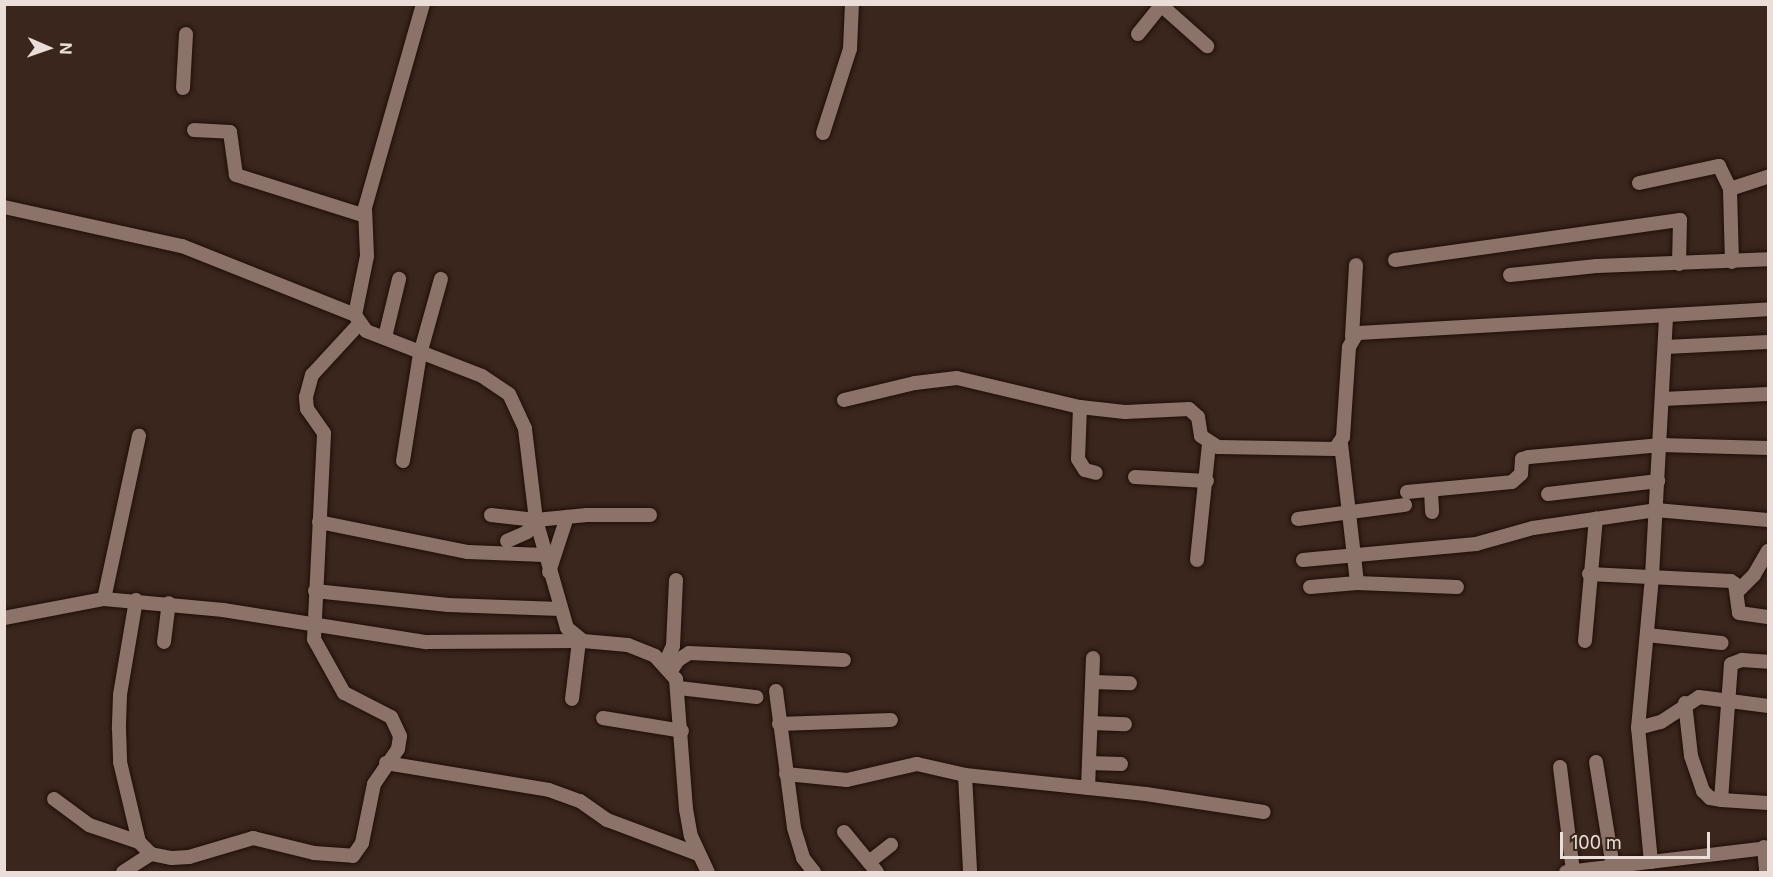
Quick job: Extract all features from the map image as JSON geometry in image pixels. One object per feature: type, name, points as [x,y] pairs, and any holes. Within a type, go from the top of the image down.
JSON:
[{"type":"street","points":[[123,873],[151,854],[189,857],[253,838],[314,853],[353,856],[362,843],[374,784],[386,763],[398,749],[399,726],[391,717],[344,693],[317,649],[313,627],[324,433],[307,409],[308,386],[312,375],[357,319],[367,256],[365,216],[423,4]]},
{"type":"street","points":[[823,134],[850,49],[852,4]]},
{"type":"street","points":[[1138,34],[1162,5],[1207,46]]},
{"type":"street","points":[[183,88],[186,34]]},
{"type":"street","points":[[194,130],[230,132],[236,175],[365,216]]},
{"type":"street","points":[[1640,183],[1719,166],[1730,189],[1732,262]]},
{"type":"street","points":[[1730,189],[1768,177]]},
{"type":"street","points":[[4,207],[182,246],[357,319],[366,331],[385,337],[420,354],[482,376],[509,394],[525,429],[536,520],[544,555],[567,628],[581,641]]},
{"type":"street","points":[[1395,260],[1680,220],[1679,264]]},
{"type":"street","points":[[1510,275],[1597,266],[1768,259]]},
{"type":"street","points":[[1356,265],[1352,337],[1341,444],[1357,583]]},
{"type":"street","points":[[385,337],[399,279]]},
{"type":"street","points":[[403,461],[420,354],[441,279]]},
{"type":"street","points":[[1352,337],[1364,331],[1768,309]]},
{"type":"street","points":[[1651,862],[1638,728],[1652,576],[1664,399],[1666,316]]},
{"type":"street","points":[[1665,347],[1768,342]]},
{"type":"street","points":[[844,400],[915,383],[957,378],[1080,407],[1125,412],[1189,409],[1194,411],[1201,436],[1209,444],[1335,449],[1341,444]]},
{"type":"street","points":[[1664,399],[1768,394]]},
{"type":"street","points":[[1080,407],[1078,459],[1084,470],[1096,473]]},
{"type":"street","points":[[104,599],[139,436]]},
{"type":"street","points":[[1197,560],[1207,481],[1209,444]]},
{"type":"street","points":[[1298,519],[1349,512],[1431,490],[1512,482],[1521,474],[1522,459],[1529,457],[1660,445],[1768,448]]},
{"type":"street","points":[[1135,477],[1207,481]]},
{"type":"street","points":[[1548,494],[1658,481]]},
{"type":"street","points":[[1431,490],[1432,512]]},
{"type":"street","points":[[1303,560],[1476,544],[1533,528],[1656,510],[1768,520]]},
{"type":"street","points":[[491,515],[536,520],[650,515]]},
{"type":"street","points":[[549,572],[567,517]]},
{"type":"street","points":[[1586,641],[1589,574],[1596,518]]},
{"type":"street","points":[[507,541],[527,532],[536,520]]},
{"type":"street","points":[[319,522],[468,552],[544,555]]},
{"type":"street","points":[[1737,592],[1754,575],[1768,551]]},
{"type":"street","points":[[1589,574],[1731,581],[1737,592],[1739,614],[1768,617]]},
{"type":"street","points":[[668,667],[673,646],[676,580]]},
{"type":"street","points":[[1310,587],[1357,583],[1458,587]]},
{"type":"street","points":[[315,591],[448,605],[560,609]]},
{"type":"street","points":[[4,618],[104,599],[136,600],[169,603],[313,627],[460,645],[581,641],[628,645],[668,667],[679,688],[686,809],[698,855],[708,873]]},
{"type":"street","points":[[136,600],[120,695],[119,729],[120,762],[139,842]]},
{"type":"street","points":[[164,642],[169,603]]},
{"type":"street","points":[[1647,634],[1722,643]]},
{"type":"street","points":[[572,699],[581,641]]},
{"type":"street","points":[[668,667],[689,652],[844,660]]},
{"type":"street","points":[[1088,788],[1094,658]]},
{"type":"street","points":[[1721,800],[1731,664],[1742,660],[1768,662]]},
{"type":"street","points":[[1093,682],[1130,683]]},
{"type":"street","points":[[679,688],[756,697]]},
{"type":"street","points":[[776,691],[797,842],[814,873]]},
{"type":"street","points":[[1638,728],[1661,722],[1685,703],[1699,697],[1768,706]]},
{"type":"street","points":[[1685,703],[1696,773],[1703,791],[1710,798],[1768,803]]},
{"type":"street","points":[[603,718],[682,731]]},
{"type":"street","points":[[779,724],[891,720]]},
{"type":"street","points":[[1091,723],[1125,724]]},
{"type":"street","points":[[1089,762],[1121,764]]},
{"type":"street","points":[[1596,762],[1613,867]]},
{"type":"street","points":[[386,763],[549,790],[580,801],[607,820],[698,855]]},
{"type":"street","points":[[786,774],[848,780],[917,764],[965,776],[1088,788],[1264,812]]},
{"type":"street","points":[[1560,767],[1569,872],[1766,847],[1766,873]]},
{"type":"street","points":[[965,776],[970,873]]},
{"type":"street","points":[[54,799],[89,825],[139,842],[151,854]]},
{"type":"street","points":[[844,832],[873,867],[891,845]]}]
